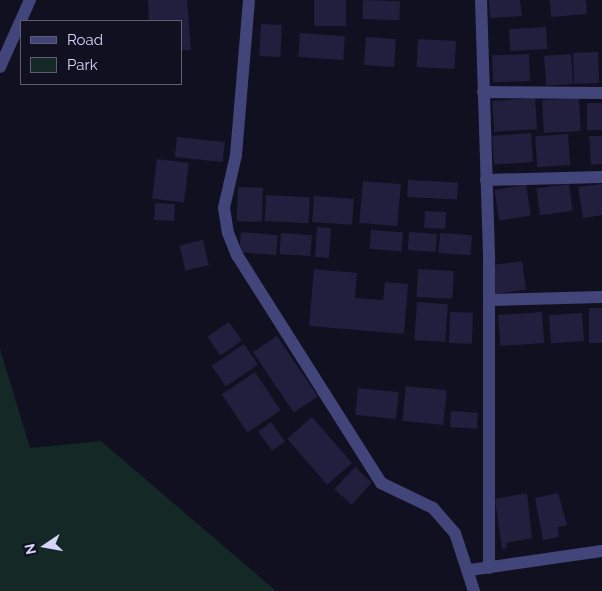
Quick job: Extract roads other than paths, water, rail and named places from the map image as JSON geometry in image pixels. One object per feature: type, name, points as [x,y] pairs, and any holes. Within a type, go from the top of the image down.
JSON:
[{"type":"street","points":[[21,20],[30,0]]},
{"type":"street","points":[[248,0],[236,155],[224,208],[228,233],[237,255],[381,483],[433,508],[455,533],[470,570],[474,591]]},
{"type":"street","points":[[481,0],[489,300],[490,568]]},
{"type":"street","points":[[0,67],[20,22]]},
{"type":"street","points":[[484,92],[602,93]]},
{"type":"street","points":[[486,180],[602,177]]},
{"type":"street","points":[[489,300],[602,297]]},
{"type":"street","points":[[470,570],[602,551]]}]
